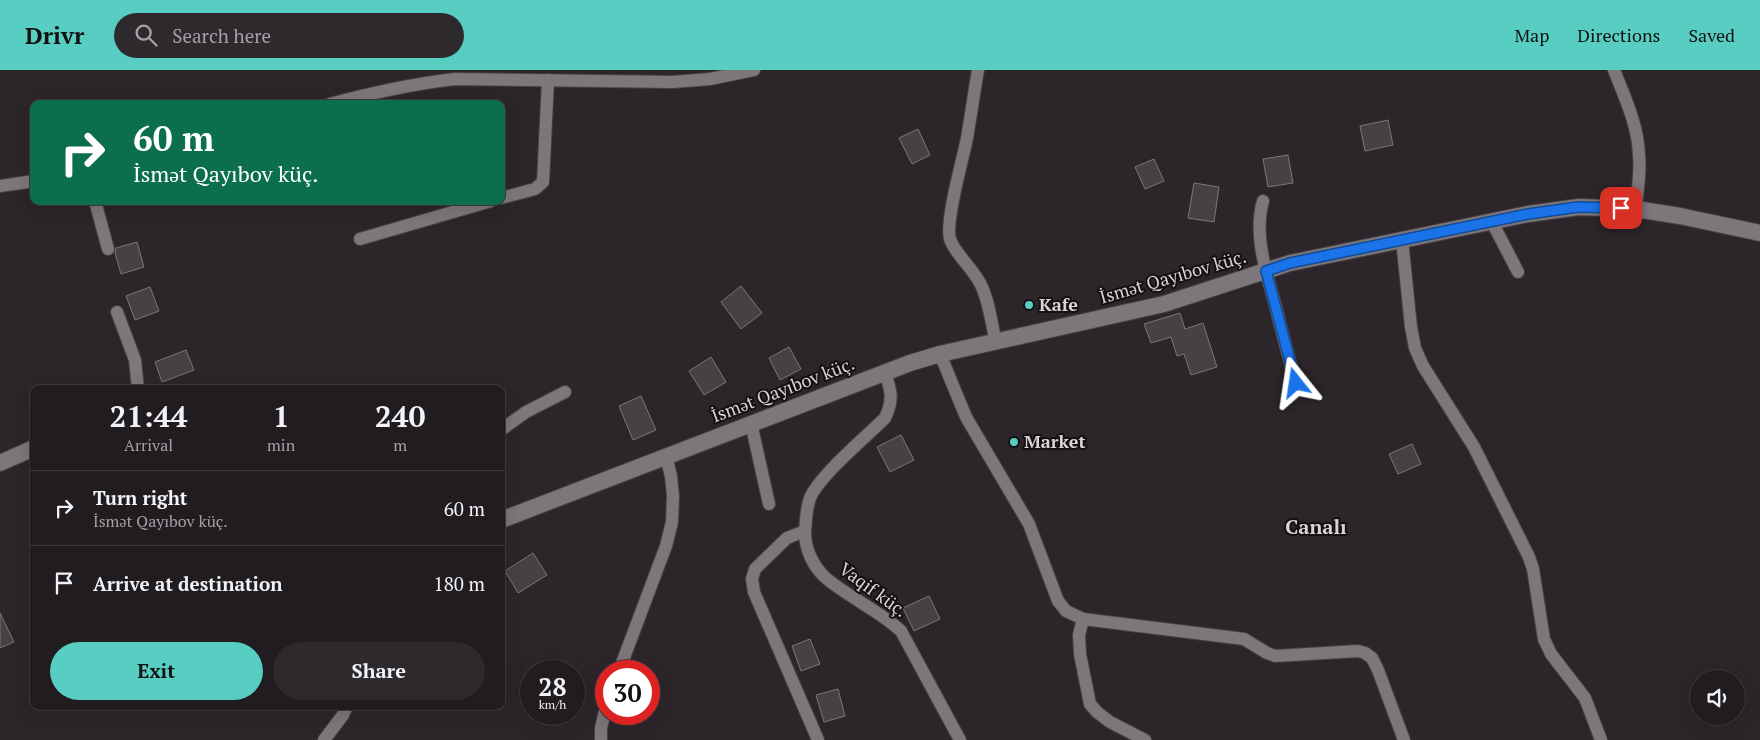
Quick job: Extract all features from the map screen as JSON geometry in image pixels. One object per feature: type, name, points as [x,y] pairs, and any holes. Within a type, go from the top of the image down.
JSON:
[{"type":"street","points":[[344,100],[421,83],[455,79],[674,82],[710,80],[754,70]]},
{"type":"street","points":[[978,70],[967,138],[949,223],[950,239],[955,248],[970,265],[981,284],[988,304],[996,342]]},
{"type":"street","points":[[1614,70],[1636,129],[1640,156],[1636,209]]},
{"type":"street","points":[[505,197],[535,189],[543,182],[548,80]]},
{"type":"street","points":[[0,186],[30,182]]},
{"type":"street","points":[[1263,201],[1260,213],[1260,242],[1296,383]]},
{"type":"street","points":[[96,205],[108,249]]},
{"type":"street","points":[[360,239],[477,205]]},
{"type":"street","name":"İsmət Qayıbov küç.","points":[[505,518],[885,372],[940,354],[1164,304],[1290,263],[1528,214],[1578,207],[1636,209],[1760,233]]},
{"type":"street","points":[[1492,222],[1518,272]]},
{"type":"street","points":[[1402,240],[1415,348],[1423,366],[1474,447],[1529,556],[1533,569],[1544,639],[1551,654],[1586,698],[1602,740]]},
{"type":"street","points":[[117,312],[135,360],[138,385]]},
{"type":"street","points":[[940,354],[966,417],[1029,524],[1058,600],[1066,611],[1083,619],[1244,639],[1275,656],[1365,653],[1372,658],[1378,670],[1404,740]]},
{"type":"street","name":"Vaqif küç.","points":[[885,372],[892,392],[891,406],[885,418],[820,482],[811,496],[806,513],[805,540],[817,569],[827,579],[887,618],[901,631],[960,740]]},
{"type":"street","points":[[505,427],[526,412],[565,392]]},
{"type":"street","points":[[751,423],[769,504]]},
{"type":"street","points":[[0,463],[30,450]]},
{"type":"street","points":[[623,660],[666,546],[672,522],[673,496],[666,456]]},
{"type":"street","points":[[805,531],[787,538],[755,569],[752,579],[754,592],[818,740]]},
{"type":"street","points":[[1083,619],[1080,635],[1080,654],[1090,704],[1110,722],[1145,740]]},
{"type":"street","points":[[324,740],[345,710]]},
{"type":"street","points":[[601,740],[602,725]]},
{"type":"building","points":[[1388,120],[1393,145],[1365,151],[1360,126]]},
{"type":"building","points":[[918,129],[930,155],[912,164],[899,138]]},
{"type":"building","points":[[1288,155],[1293,183],[1268,187],[1263,159]]},
{"type":"building","points":[[1154,159],[1164,181],[1145,189],[1135,167]]},
{"type":"building","points":[[1194,183],[1219,187],[1214,222],[1188,218]]},
{"type":"building","points":[[137,242],[144,267],[121,274],[115,253],[116,248]]},
{"type":"building","points":[[741,286],[762,313],[741,329],[721,302]]},
{"type":"building","points":[[150,287],[159,311],[135,320],[126,296]]},
{"type":"building","points":[[1180,313],[1185,329],[1203,323],[1217,367],[1191,375],[1184,354],[1177,356],[1171,337],[1151,343],[1144,324]]},
{"type":"building","points":[[789,347],[801,369],[780,380],[769,358]]},
{"type":"building","points":[[186,350],[194,370],[162,382],[155,362]]},
{"type":"building","points":[[711,357],[726,382],[704,395],[689,371]]},
{"type":"building","points":[[641,396],[656,430],[633,440],[619,406]]},
{"type":"building","points":[[901,435],[914,460],[890,472],[877,447]]},
{"type":"building","points":[[1412,444],[1421,464],[1398,474],[1389,454]]},
{"type":"building","points":[[533,553],[547,575],[518,593],[505,571]]},
{"type":"building","points":[[929,596],[940,619],[914,631],[903,608]]},
{"type":"building","points":[[0,613],[14,642],[0,648]]},
{"type":"building","points":[[810,639],[820,664],[801,671],[792,646]]},
{"type":"building","points":[[838,689],[845,716],[824,722],[816,695]]},
{"type":"place","name":"Kafe","points":[[1029,305]]},
{"type":"place","name":"Market","points":[[1014,442]]},
{"type":"district","name":"Canalı","points":[[1316,527]]},
{"type":"route","points":[[1296,383],[1266,271],[1290,263],[1528,214],[1578,207],[1621,208]]}]
